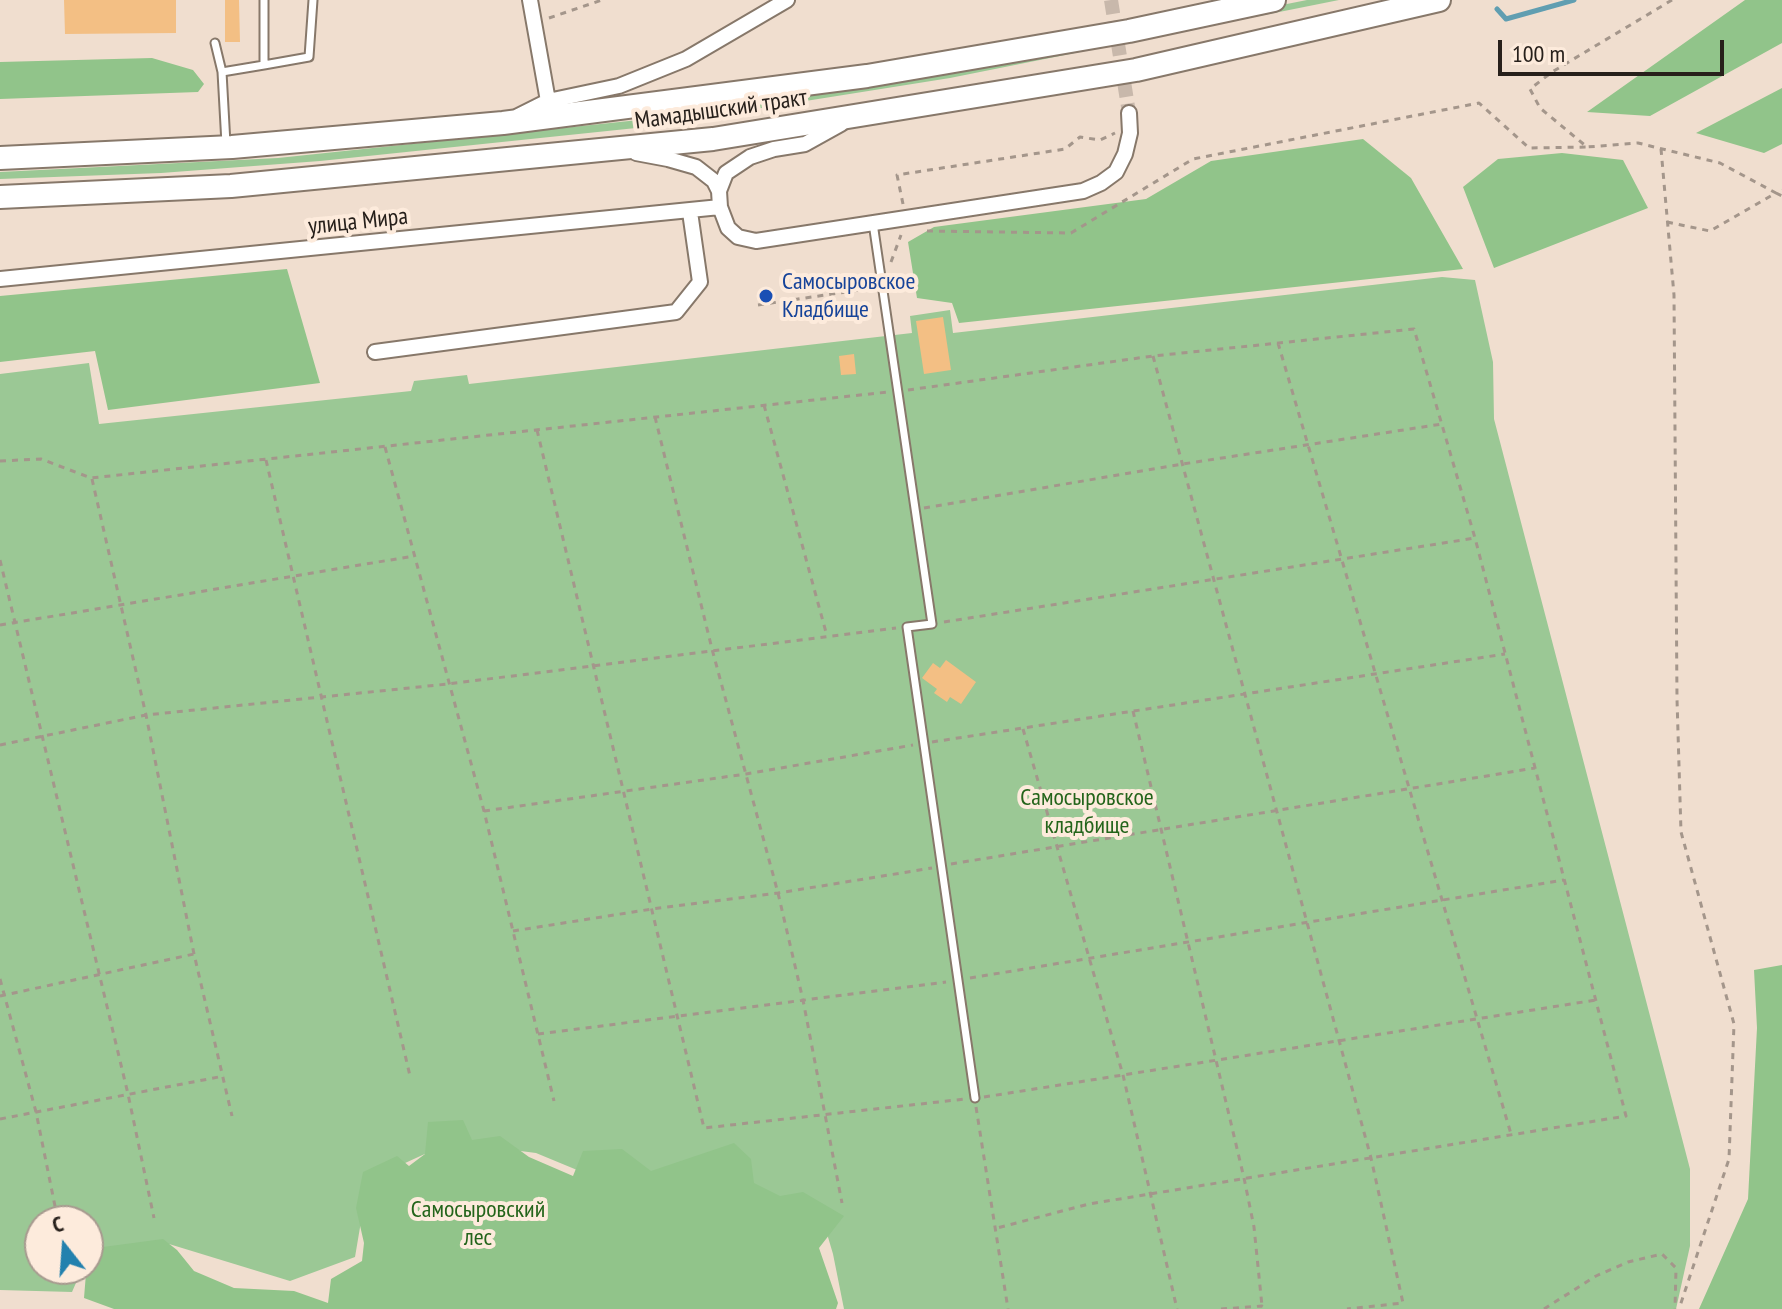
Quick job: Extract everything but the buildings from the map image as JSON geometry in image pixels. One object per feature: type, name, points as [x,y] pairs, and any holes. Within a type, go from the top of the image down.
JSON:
[{"type":"main road","name":"Мамадышский тракт","points":[[0,158],[227,147],[503,123],[867,76],[1129,31],[1274,0]]},
{"type":"main road","name":"Мамадышский тракт","points":[[0,197],[231,186],[713,139],[1136,70],[1439,0]]},
{"type":"street","points":[[530,0],[548,101]]},
{"type":"street","points":[[503,123],[548,101],[619,86],[686,59],[787,0]]},
{"type":"street","points":[[851,118],[805,144],[774,149],[742,161],[726,173],[719,191],[720,207],[728,228],[738,237],[756,241],[1083,191],[1116,172],[1130,133],[1129,113]]},
{"type":"street","points":[[617,150],[687,164],[710,177],[719,191]]},
{"type":"street","name":"улица Мира","points":[[0,279],[720,207]]},
{"type":"street","points":[[375,352],[676,312],[700,282],[690,212]]},
{"type":"lane","points":[[264,0],[264,65]]},
{"type":"lane","points":[[222,72],[309,57],[313,0]]},
{"type":"lane","points":[[215,43],[222,72],[227,147]]},
{"type":"lane","points":[[873,223],[932,624],[907,627],[975,1098]]},
{"type":"path","points":[[534,23],[602,0]]},
{"type":"path","points":[[1587,147],[1540,108],[1530,89],[1552,72],[1672,0]]},
{"type":"path","points":[[928,231],[1071,233],[1193,159],[1479,103],[1529,148],[1638,143],[1720,163],[1782,196]]},
{"type":"path","points":[[1661,149],[1674,295],[1681,832],[1734,1024],[1729,1159],[1677,1309]]},
{"type":"path","points":[[1667,222],[1710,231],[1782,190]]},
{"type":"path","points":[[0,461],[41,459],[91,478],[897,391],[1153,356],[1414,329],[1475,538],[1626,1116],[1089,1204],[997,1228]]},
{"type":"path","points":[[1278,343],[1511,1135]]},
{"type":"path","points":[[1153,356],[1340,1040],[1371,1158],[1403,1303],[1347,1309]]},
{"type":"path","points":[[764,405],[827,636]]},
{"type":"path","points":[[655,417],[712,649],[778,893],[803,1000],[842,1203]]},
{"type":"path","points":[[915,509],[1442,424]]},
{"type":"path","points":[[537,430],[704,1128],[975,1098],[1596,1000]]},
{"type":"path","points":[[385,446],[484,811],[554,1101]]},
{"type":"path","points":[[266,459],[410,1076]]},
{"type":"path","points":[[91,478],[146,715],[194,954],[232,1116]]},
{"type":"path","points":[[932,624],[1475,538]]},
{"type":"path","points":[[0,625],[414,556]]},
{"type":"path","points":[[0,560],[128,1094],[154,1218]]},
{"type":"path","points":[[0,745],[146,715],[448,684],[907,627]]},
{"type":"path","points":[[484,811],[746,774],[924,743],[1505,654]]},
{"type":"path","points":[[1133,711],[1244,1178],[1254,1227],[1262,1306]]},
{"type":"path","points":[[1023,728],[1123,1075],[1177,1309]]},
{"type":"path","points":[[513,931],[778,893],[1535,768]]},
{"type":"path","points":[[538,1034],[958,980],[1564,880]]},
{"type":"path","points":[[2,995],[194,954]]},
{"type":"path","points":[[0,979],[36,1112],[55,1205]]},
{"type":"path","points":[[0,1119],[224,1076]]},
{"type":"path","points":[[975,1098],[1008,1309]]},
{"type":"path","points":[[1544,1309],[1596,1276],[1628,1262],[1662,1254],[1676,1268],[1677,1309]]},
{"type":"path","points":[[1221,1309],[1262,1306],[1268,1309]]},
{"type":"green space","points":[[1307,0],[1339,0],[950,78],[636,128],[320,161],[161,173],[0,179],[0,172],[278,158],[686,115],[991,63]]},
{"type":"green space","points":[[1745,0],[1782,0],[1782,43],[1650,116],[1587,112]]},
{"type":"green space","points":[[152,58],[193,70],[204,84],[198,92],[0,99],[0,62]]},
{"type":"green space","points":[[1782,88],[1782,144],[1764,153],[1696,133]]},
{"type":"green space","points":[[1363,139],[1411,178],[1463,269],[959,323],[952,303],[917,298],[908,242],[934,227],[1146,199],[1211,161]]},
{"type":"green space","points":[[1562,153],[1623,160],[1648,208],[1494,268],[1463,187],[1498,159]]},
{"type":"green space","points":[[287,269],[320,383],[108,410],[95,351],[0,362],[0,296]]},
{"type":"green space","name":"Самосыровское кладбище","points":[[1442,277],[1475,280],[1493,362],[1494,419],[1690,1169],[1690,1246],[1676,1309],[844,1309],[825,1227],[623,1189],[536,1153],[451,1142],[368,1180],[355,1257],[290,1281],[169,1244],[104,1254],[104,1205],[24,1205],[24,1285],[75,1285],[72,1292],[0,1290],[0,374],[89,363],[99,424],[411,391],[414,381],[467,375],[469,384],[912,333],[910,316],[950,310],[953,333]]},
{"type":"green space","points":[[1782,965],[1782,1309],[1699,1309],[1748,1199],[1757,1028],[1754,970]]},
{"type":"green space","name":"Самосыровский лес","points":[[463,1120],[472,1140],[500,1136],[529,1157],[573,1176],[583,1151],[622,1149],[651,1171],[734,1143],[751,1159],[754,1183],[780,1196],[803,1192],[844,1216],[819,1248],[838,1303],[836,1309],[114,1309],[84,1298],[85,1285],[104,1285],[104,1247],[163,1239],[177,1250],[194,1271],[234,1288],[294,1291],[328,1303],[331,1279],[362,1261],[364,1243],[356,1208],[363,1172],[397,1156],[409,1166],[425,1154],[428,1122]]},
{"type":"waterway","points":[[1497,9],[1506,19],[1574,0]]},
{"type":"tunnel","points":[[1111,0],[1129,113]]},
{"type":"place","name":"Самосыровское Кладбище","points":[[766,296]]}]
